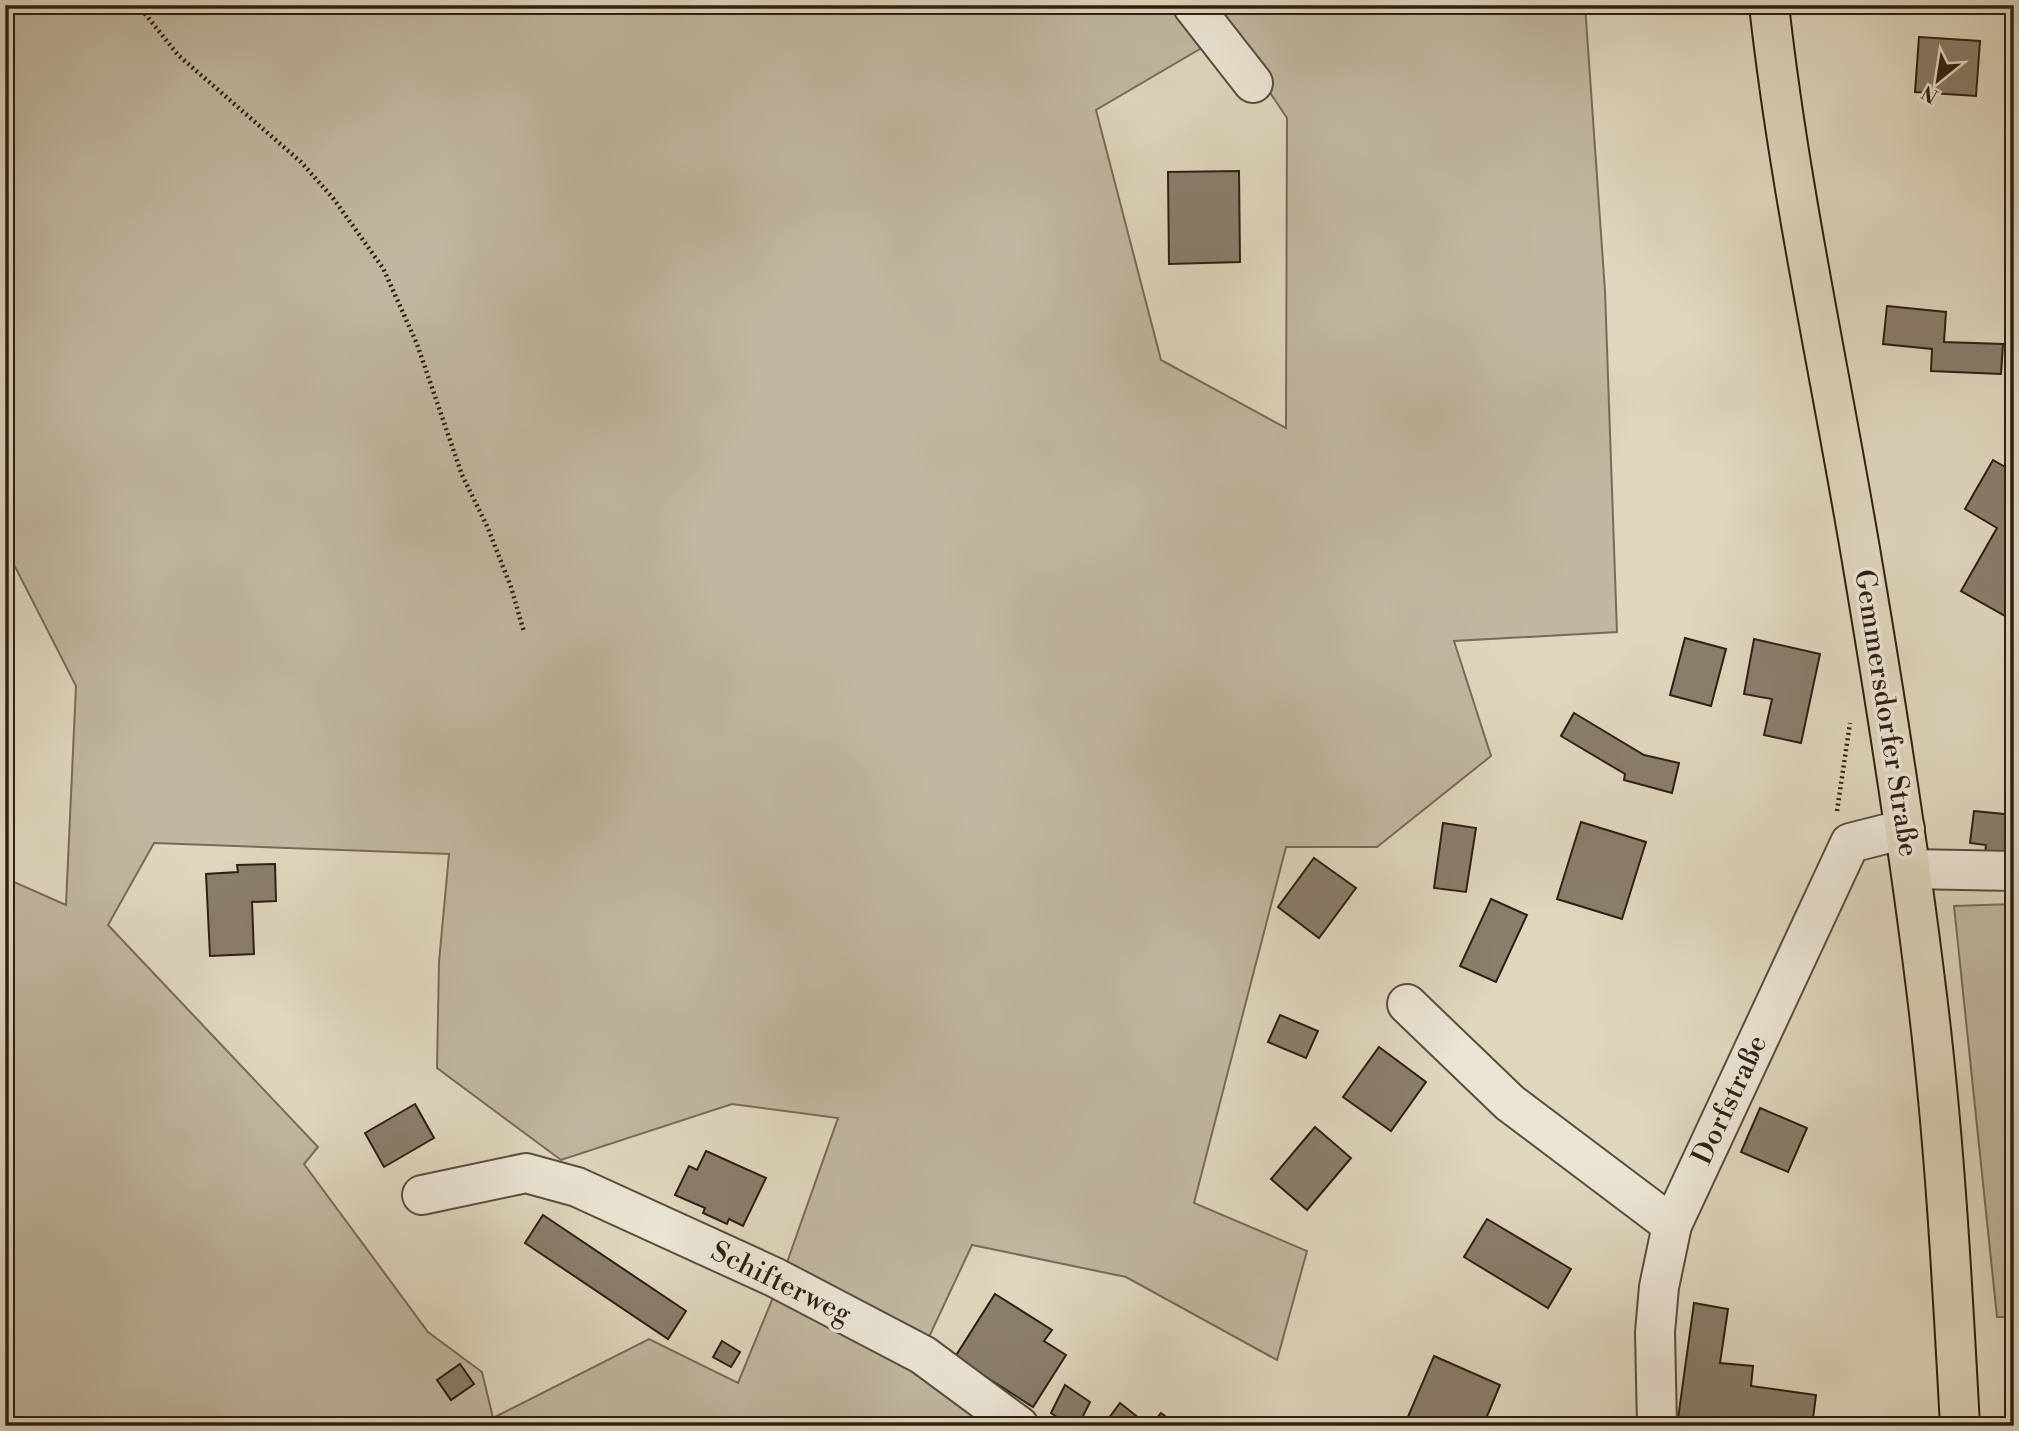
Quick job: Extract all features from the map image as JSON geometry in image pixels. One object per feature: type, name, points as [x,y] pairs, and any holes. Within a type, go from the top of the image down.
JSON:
[{"type":"main road","name":"Gemmersdorfer Straße","points":[[1769,5],[1778,88],[1863,564],[1905,829],[1926,984],[1950,1242],[1960,1426]]},
{"type":"street","points":[[1192,5],[1253,83]]},
{"type":"street","name":"Dorfstraße","points":[[1657,1426],[1658,1287],[1672,1225],[1850,843],[1905,829]]},
{"type":"street","points":[[1910,869],[2014,871]]},
{"type":"street","points":[[1407,1004],[1510,1103],[1672,1225]]},
{"type":"street","name":"Schifterweg","points":[[422,1195],[526,1174],[577,1187],[774,1277],[923,1354],[1019,1426]]},
{"type":"path","points":[[138,5],[178,55],[301,162],[333,198],[383,268],[417,344],[462,475],[487,526],[511,587],[524,632]]},
{"type":"path","points":[[1835,822],[1848,749],[1851,710]]},
{"type":"shaded area","points":[[5,5],[1585,5],[1605,291],[1617,632],[1454,641],[1491,756],[1377,847],[1286,847],[1194,1203],[1307,1251],[1277,1360],[1126,1277],[972,1245],[928,1339],[1028,1426],[5,1426],[5,878],[66,905],[76,686],[5,547]],"holes":[[[1229,32],[1287,118],[1286,428],[1161,360],[1096,110]],[[154,843],[449,854],[439,962],[437,1068],[561,1160],[732,1104],[838,1118],[785,1268],[738,1383],[649,1339],[493,1418],[482,1372],[428,1332],[304,1164],[318,1147],[108,925]]]},
{"type":"shaded area","points":[[2014,904],[2014,1317],[1997,1317],[1954,906]]},
{"type":"building","points":[[1919,37],[1980,41],[1976,96],[1915,92]]},
{"type":"building","points":[[1239,171],[1240,262],[1169,264],[1168,172]]},
{"type":"building","points":[[1887,306],[1946,312],[1944,342],[2003,344],[2001,374],[1931,371],[1932,349],[1883,344]]},
{"type":"building","points":[[1993,460],[2014,472],[2014,621],[1961,591],[1997,528],[1965,509]]},
{"type":"building","points":[[1685,638],[1726,649],[1711,706],[1670,695]]},
{"type":"building","points":[[1754,639],[1820,654],[1801,743],[1764,735],[1772,699],[1744,694]]},
{"type":"building","points":[[1574,713],[1644,755],[1679,763],[1672,793],[1624,780],[1625,774],[1561,736]]},
{"type":"building","points":[[1974,811],[2014,815],[2014,856],[1985,853],[1986,845],[1970,843]]},
{"type":"building","points":[[1581,822],[1646,842],[1622,919],[1557,899]]},
{"type":"building","points":[[1443,823],[1476,828],[1466,892],[1434,888]]},
{"type":"building","points":[[1314,858],[1356,888],[1319,938],[1278,907]]},
{"type":"building","points":[[275,864],[276,901],[252,902],[254,954],[210,956],[206,874],[238,872],[237,865]]},
{"type":"building","points":[[1491,899],[1527,915],[1496,982],[1460,966]]},
{"type":"building","points":[[1280,1015],[1318,1031],[1306,1058],[1268,1042]]},
{"type":"building","points":[[1379,1047],[1426,1082],[1391,1131],[1343,1097]]},
{"type":"building","points":[[415,1104],[434,1138],[384,1167],[365,1133]]},
{"type":"building","points":[[1760,1108],[1807,1128],[1788,1172],[1741,1152]]},
{"type":"building","points":[[1315,1127],[1351,1158],[1307,1210],[1271,1179]]},
{"type":"building","points":[[706,1151],[766,1178],[743,1226],[729,1219],[727,1224],[703,1213],[705,1208],[675,1195],[689,1166],[697,1170]]},
{"type":"building","points":[[543,1215],[686,1311],[668,1339],[525,1243]]},
{"type":"building","points":[[1487,1219],[1571,1269],[1548,1308],[1464,1257]]},
{"type":"building","points":[[995,1294],[1052,1330],[1044,1341],[1066,1355],[1033,1407],[955,1357]]},
{"type":"building","points":[[1694,1303],[1728,1309],[1720,1363],[1753,1366],[1751,1386],[1816,1395],[1812,1426],[1677,1426]]},
{"type":"building","points":[[722,1341],[740,1352],[731,1367],[713,1357]]},
{"type":"building","points":[[1434,1356],[1500,1385],[1483,1426],[1404,1426]]},
{"type":"building","points":[[460,1364],[474,1384],[451,1400],[437,1380]]},
{"type":"building","points":[[1065,1385],[1090,1402],[1078,1426],[1070,1426],[1051,1413]]},
{"type":"building","points":[[1120,1403],[1149,1426],[1103,1426]]},
{"type":"building","points":[[1161,1413],[1178,1426],[1151,1426]]}]
